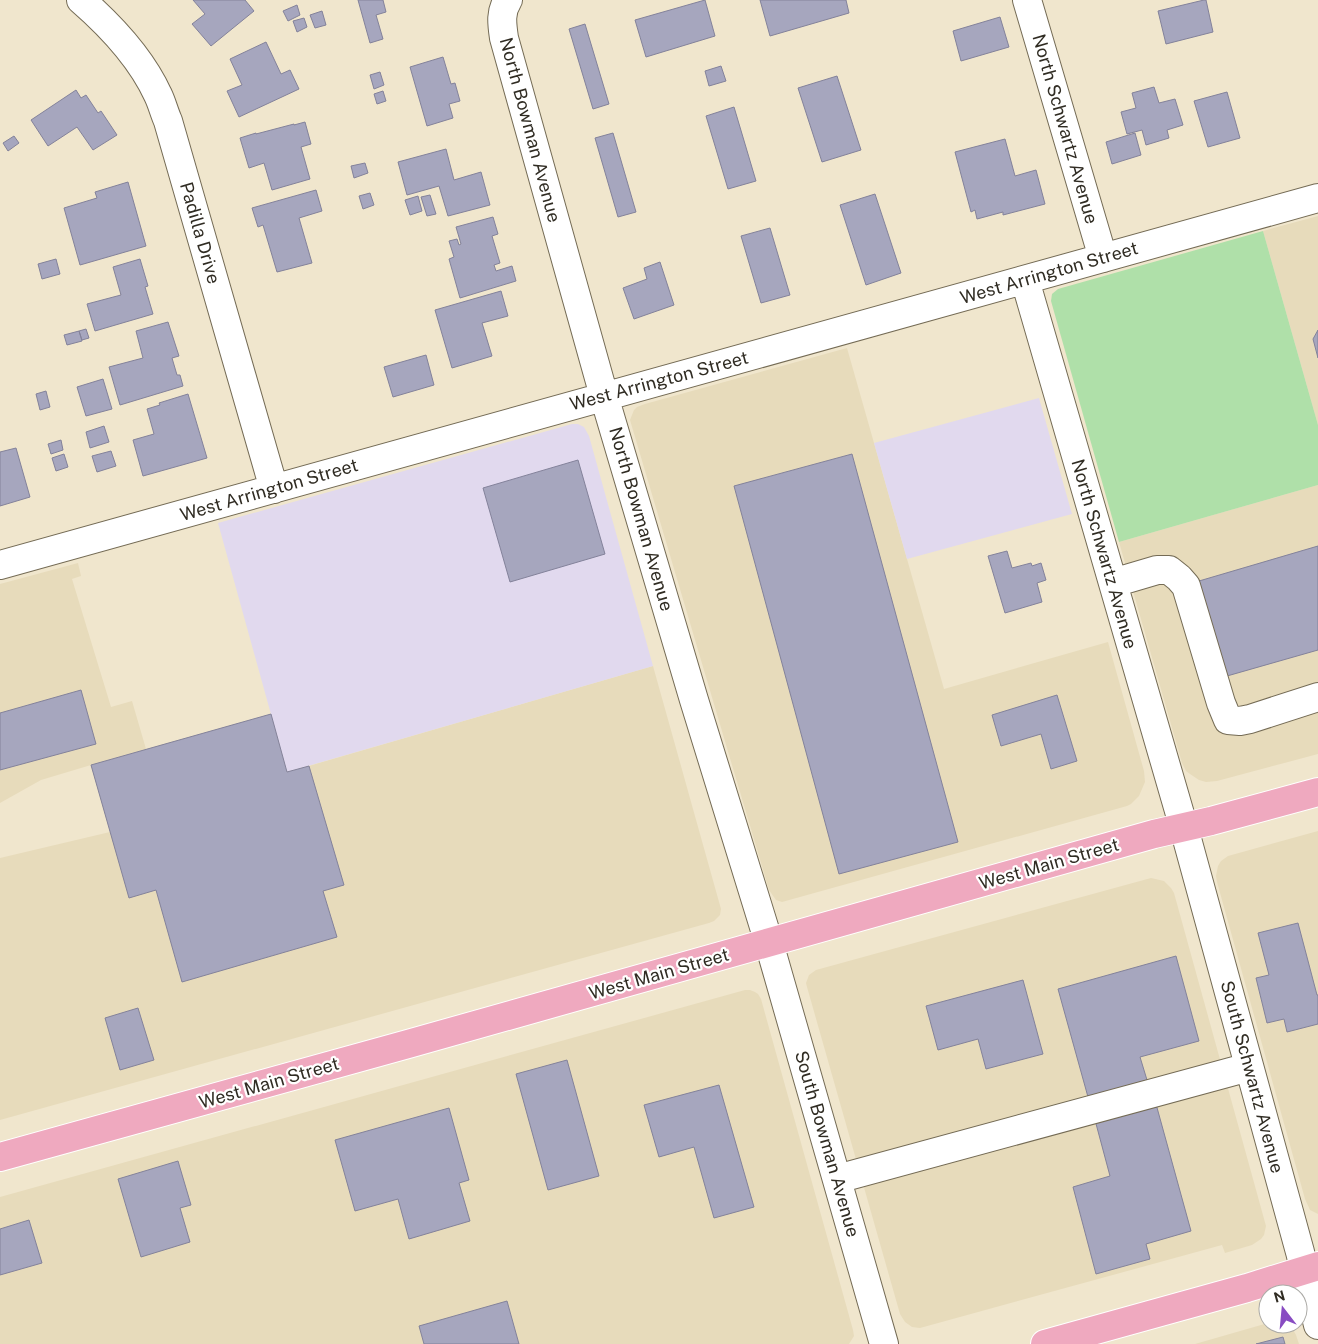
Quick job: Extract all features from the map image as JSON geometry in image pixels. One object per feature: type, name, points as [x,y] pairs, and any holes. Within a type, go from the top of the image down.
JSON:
[{"type":"main road","name":"West Main Street","points":[[0,1158],[1154,834],[1184,828],[1318,792]]},
{"type":"main road","points":[[1045,1344],[1238,1291],[1311,1268]]},
{"type":"street","name":"Padilla Drive","points":[[81,0],[106,22],[126,45],[158,95],[168,121],[274,489]]},
{"type":"street","name":"North Schwartz Avenue","points":[[1027,0],[1103,258]]},
{"type":"street","name":"North Bowman Avenue","points":[[506,3],[502,16],[504,38],[604,396],[691,691],[769,943]]},
{"type":"street","name":"West Arrington Street","points":[[0,566],[1318,198]]},
{"type":"street","name":"North Schwartz Avenue","points":[[1026,280],[1184,828]]},
{"type":"street","points":[[1113,584],[1157,570],[1169,570],[1186,586],[1220,703],[1228,720],[1240,721],[1250,719],[1318,698]]},
{"type":"street","name":"South Schwartz Avenue","points":[[1184,828],[1249,1067],[1311,1268],[1318,1326]]},
{"type":"street","name":"South Bowman Avenue","points":[[769,943],[884,1344]]},
{"type":"street","points":[[837,1179],[1249,1067]]},
{"type":"shaded area","points":[[1318,216],[1318,425],[1263,231]]},
{"type":"shaded area","points":[[847,348],[944,689],[1108,642],[1144,771],[1145,782],[1139,796],[1127,806],[782,902],[776,900],[769,890],[630,420],[634,410],[645,404]]},
{"type":"shaded area","points":[[1039,398],[1072,514],[907,559],[874,443]]},
{"type":"shaded area","points":[[572,424],[584,427],[589,436],[653,666],[287,772],[218,523]]},
{"type":"shaded area","points":[[1318,485],[1318,754],[1217,781],[1206,782],[1199,780],[1186,771],[1182,763],[1119,542]]},
{"type":"shaded area","points":[[78,563],[81,576],[72,579],[111,707],[132,701],[146,749],[271,714],[288,772],[653,666],[721,909],[720,915],[709,923],[0,1120],[0,858],[110,832],[91,765],[41,780],[0,803],[0,584]]},
{"type":"shaded area","points":[[1318,831],[1318,1214],[1310,1210],[1305,1199],[1216,876],[1221,861],[1228,856]]},
{"type":"shaded area","points":[[1151,878],[1164,881],[1174,893],[1266,1226],[1264,1235],[1252,1245],[1225,1253],[1222,1245],[920,1328],[912,1327],[905,1322],[900,1314],[807,987],[806,983],[809,975],[816,970]]},
{"type":"shaded area","points":[[745,990],[755,992],[761,999],[853,1330],[854,1336],[849,1344],[0,1344],[0,1197]]},
{"type":"shaded area","points":[[1258,1326],[1258,1334],[1295,1334],[1299,1344],[1195,1344]]},
{"type":"green space","points":[[1263,231],[1318,425],[1318,485],[1119,542],[1051,301],[1052,294],[1058,289]]},
{"type":"building","points":[[193,0],[245,0],[254,11],[211,46],[192,24],[205,14]]},
{"type":"building","points":[[358,0],[383,0],[386,12],[376,15],[383,39],[370,43]]},
{"type":"building","points":[[705,0],[715,36],[646,57],[635,20]]},
{"type":"building","points":[[760,0],[846,0],[849,13],[770,36]]},
{"type":"building","points":[[1206,0],[1213,32],[1166,44],[1158,11]]},
{"type":"building","points":[[297,5],[300,15],[288,21],[283,11]]},
{"type":"building","points":[[322,11],[326,25],[315,28],[310,15]]},
{"type":"building","points":[[1000,17],[1009,47],[961,61],[953,31]]},
{"type":"building","points":[[304,18],[307,27],[297,32],[293,21]]},
{"type":"building","points":[[585,24],[609,104],[593,109],[569,29]]},
{"type":"building","points":[[266,42],[281,74],[290,70],[299,89],[239,117],[227,91],[242,85],[230,59]]},
{"type":"building","points":[[443,57],[451,84],[455,83],[460,101],[449,104],[453,118],[427,126],[410,67]]},
{"type":"building","points":[[721,66],[726,81],[709,86],[705,71]]},
{"type":"building","points":[[380,72],[384,85],[374,89],[370,75]]},
{"type":"building","points":[[837,76],[861,150],[822,162],[798,88]]},
{"type":"building","points":[[1154,87],[1159,103],[1175,99],[1183,125],[1167,130],[1169,138],[1146,145],[1142,130],[1127,134],[1121,112],[1136,108],[1132,93]]},
{"type":"building","points":[[76,90],[81,98],[86,95],[98,113],[101,111],[117,135],[93,150],[77,127],[48,146],[31,120]]},
{"type":"building","points":[[383,91],[386,101],[377,104],[374,94]]},
{"type":"building","points":[[1227,92],[1240,138],[1208,147],[1194,101]]},
{"type":"building","points":[[734,107],[756,181],[728,189],[706,116]]},
{"type":"building","points":[[305,122],[311,144],[301,147],[310,179],[272,190],[264,163],[249,168],[240,138]]},
{"type":"building","points":[[613,133],[636,212],[618,217],[595,138]]},
{"type":"building","points":[[1135,133],[1141,155],[1112,164],[1106,142]]},
{"type":"building","points":[[14,136],[19,143],[8,151],[3,143]]},
{"type":"building","points":[[1005,139],[1015,176],[1036,170],[1045,204],[1003,215],[1003,212],[977,219],[975,210],[971,212],[955,152]]},
{"type":"building","points":[[446,149],[454,180],[481,172],[490,205],[448,216],[439,186],[407,195],[398,162]]},
{"type":"building","points":[[365,163],[368,173],[354,178],[351,166]]},
{"type":"building","points":[[128,182],[146,246],[80,265],[64,208],[97,198],[95,192]]},
{"type":"building","points":[[316,190],[322,211],[299,218],[312,263],[277,272],[263,225],[258,227],[252,208]]},
{"type":"building","points":[[370,193],[374,205],[363,209],[359,196]]},
{"type":"building","points":[[875,194],[901,273],[866,285],[840,205]]},
{"type":"building","points":[[430,195],[436,214],[427,216],[421,197]]},
{"type":"building","points":[[418,196],[422,211],[410,215],[405,200]]},
{"type":"building","points":[[493,217],[498,234],[492,236],[500,263],[494,265],[496,271],[512,266],[516,281],[460,298],[449,259],[454,257],[449,241],[457,239],[459,245],[461,244],[456,227]]},
{"type":"building","points":[[770,228],[790,295],[761,303],[741,236]]},
{"type":"building","points":[[56,259],[60,274],[42,279],[38,264]]},
{"type":"building","points":[[140,259],[148,286],[145,287],[153,314],[95,331],[87,304],[121,295],[113,267]]},
{"type":"building","points":[[660,262],[674,305],[634,319],[623,288],[647,279],[644,268]]},
{"type":"building","points":[[501,291],[508,316],[482,323],[492,356],[452,368],[435,310]]},
{"type":"building","points":[[168,322],[179,356],[172,358],[177,375],[180,375],[183,386],[120,405],[109,367],[143,358],[136,331]]},
{"type":"building","points":[[86,329],[89,338],[82,340],[79,331]]},
{"type":"building","points":[[1318,330],[1318,358],[1313,339]]},
{"type":"building","points":[[79,331],[82,341],[67,345],[64,335]]},
{"type":"building","points":[[426,355],[434,385],[393,397],[384,367]]},
{"type":"building","points":[[103,379],[112,409],[86,416],[77,387]]},
{"type":"building","points":[[46,391],[50,407],[40,410],[36,394]]},
{"type":"building","points":[[188,394],[207,458],[143,476],[133,440],[154,434],[147,409],[160,405],[159,403]]},
{"type":"building","points":[[104,426],[109,442],[90,448],[86,432]]},
{"type":"building","points":[[61,440],[63,450],[51,454],[48,444]]},
{"type":"building","points":[[16,448],[30,497],[0,506],[0,452]]},
{"type":"building","points":[[111,451],[116,466],[97,472],[92,456]]},
{"type":"building","points":[[64,454],[68,467],[56,471],[52,458]]},
{"type":"building","points":[[852,454],[958,842],[839,874],[734,486]]},
{"type":"building","points":[[578,460],[605,554],[510,582],[483,488]]},
{"type":"building","points":[[1318,546],[1318,650],[1227,676],[1199,581]]},
{"type":"building","points":[[1007,551],[1012,568],[1031,563],[1032,566],[1041,563],[1046,580],[1037,583],[1042,602],[1005,613],[988,556]]},
{"type":"building","points":[[81,690],[96,744],[0,770],[0,713]]},
{"type":"building","points":[[1057,695],[1077,761],[1051,769],[1041,734],[1001,746],[992,715]]},
{"type":"building","points":[[271,714],[287,772],[309,766],[344,885],[323,891],[337,937],[182,982],[156,890],[129,898],[91,765]]},
{"type":"building","points":[[1298,923],[1318,995],[1318,1024],[1287,1032],[1284,1019],[1267,1023],[1256,978],[1269,975],[1258,933]]},
{"type":"building","points":[[1176,956],[1199,1041],[1140,1057],[1147,1080],[1088,1097],[1058,989]]},
{"type":"building","points":[[1023,980],[1043,1054],[986,1069],[978,1039],[938,1050],[926,1006]]},
{"type":"building","points":[[138,1008],[154,1060],[120,1070],[105,1018]]},
{"type":"building","points":[[567,1060],[599,1176],[548,1190],[516,1074]]},
{"type":"building","points":[[719,1085],[754,1207],[714,1218],[694,1147],[659,1157],[644,1105]]},
{"type":"building","points":[[1156,1104],[1191,1231],[1146,1244],[1150,1259],[1096,1274],[1073,1187],[1110,1176],[1095,1120]]},
{"type":"building","points":[[449,1108],[469,1180],[459,1183],[470,1221],[409,1239],[398,1199],[355,1211],[335,1140]]},
{"type":"building","points":[[178,1161],[191,1205],[180,1208],[190,1242],[141,1257],[118,1179]]},
{"type":"building","points":[[29,1220],[42,1263],[0,1275],[0,1229]]},
{"type":"building","points":[[507,1301],[519,1344],[424,1344],[419,1326]]},
{"type":"building","points":[[1283,1337],[1285,1344],[1256,1344]]}]
